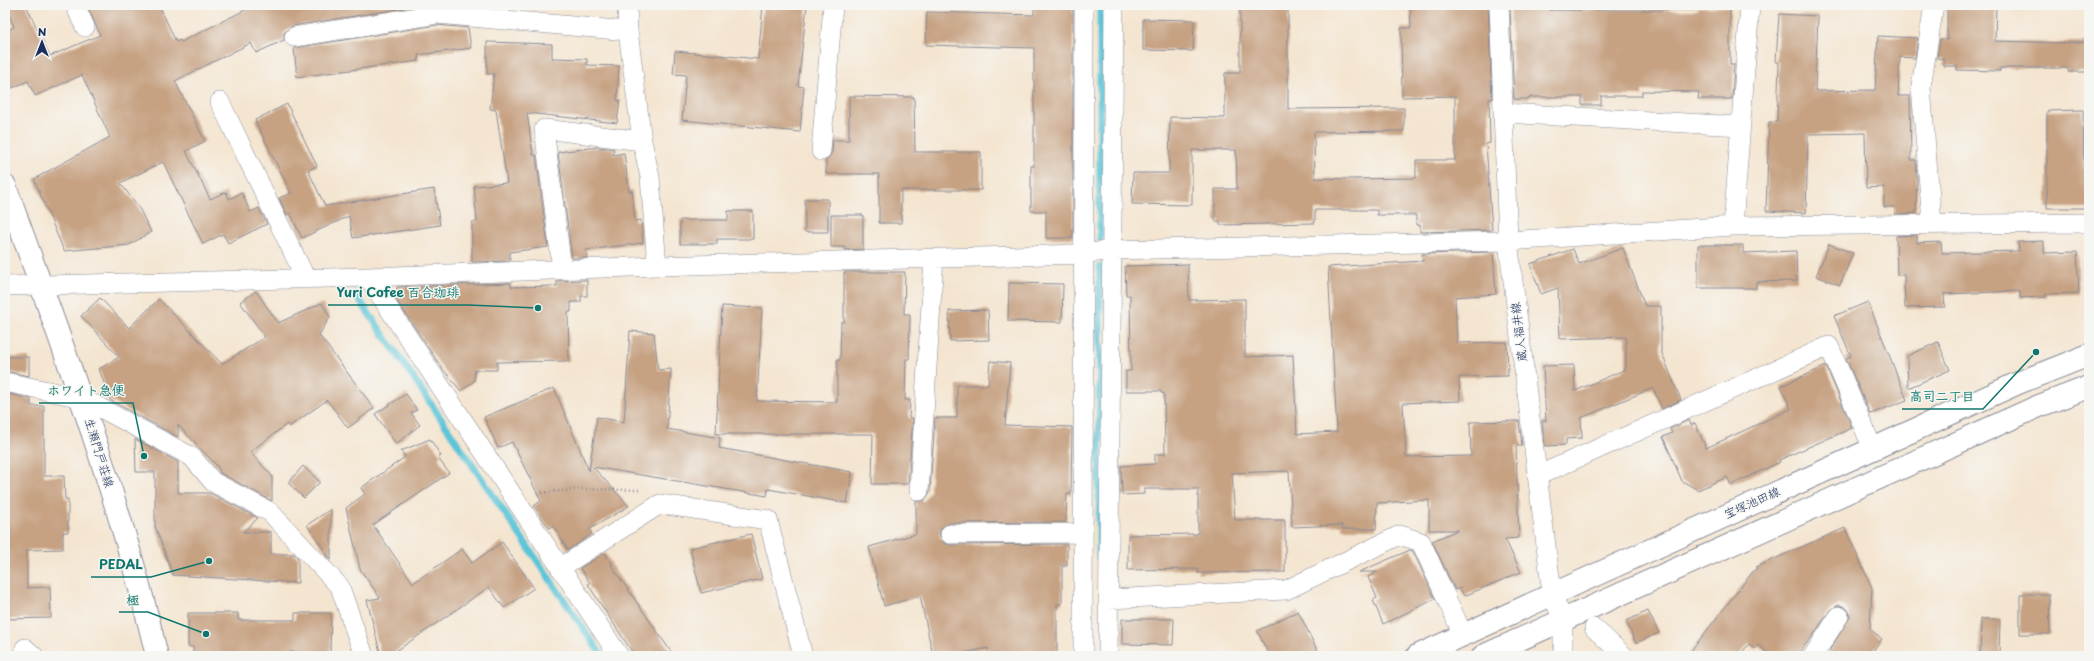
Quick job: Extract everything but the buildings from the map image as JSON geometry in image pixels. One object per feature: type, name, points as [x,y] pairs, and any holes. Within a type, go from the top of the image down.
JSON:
[{"type":"street","points":[[75,5],[86,27]]},
{"type":"street","points":[[627,5],[628,31],[642,141],[650,177],[657,266]]},
{"type":"street","points":[[821,151],[833,5]]},
{"type":"street","points":[[1083,656],[1084,5]]},
{"type":"street","points":[[1108,656],[1110,599],[1114,5]]},
{"type":"street","name":"蔵人福井線","points":[[1499,5],[1508,241],[1552,594],[1563,620],[1563,656]]},
{"type":"street","points":[[1733,226],[1750,5]]},
{"type":"street","points":[[1932,223],[1921,88],[1934,5]]},
{"type":"street","points":[[294,37],[437,14],[628,31]]},
{"type":"street","points":[[220,102],[306,279]]},
{"type":"street","points":[[1503,113],[1741,126]]},
{"type":"street","points":[[562,269],[544,129],[642,141]]},
{"type":"street","name":"生瀬門戸荘線","points":[[5,186],[82,398],[143,596],[157,656]]},
{"type":"street","points":[[5,286],[306,279],[562,269],[1083,254],[1112,250],[1508,241],[1733,226],[2089,222]]},
{"type":"street","points":[[919,490],[934,258]]},
{"type":"street","points":[[368,277],[619,656]]},
{"type":"street","points":[[1537,476],[1829,346],[1873,449]]},
{"type":"street","name":"宝塚池田線","points":[[1417,656],[2018,383],[2089,355]]},
{"type":"street","points":[[5,382],[82,398],[192,457],[213,482],[270,512],[340,587],[364,656]]},
{"type":"street","points":[[1483,656],[2039,406],[2089,387]]},
{"type":"street","points":[[560,568],[660,504],[768,520],[803,656]]},
{"type":"street","points":[[950,534],[1083,533]]},
{"type":"street","points":[[1110,599],[1286,590],[1400,535],[1421,542],[1463,635]]},
{"type":"street","points":[[1813,656],[1840,616]]},
{"type":"street","points":[[1594,628],[1624,656]]},
{"type":"path","points":[[511,495],[582,489],[648,490],[660,504]]},
{"type":"waterway","points":[[1100,5],[1100,238]]},
{"type":"waterway","points":[[1099,557],[1100,267]]},
{"type":"waterway","points":[[355,294],[602,656]]},
{"type":"place","name":"Yuri Cofee 百合珈琲","points":[[538,308]]},
{"type":"place","name":"高司二丁目","points":[[2036,352]]},
{"type":"place","name":"ホワイト急便","points":[[144,456]]},
{"type":"place","name":"PEDAL","points":[[209,561]]},
{"type":"place","name":"極","points":[[206,634]]}]
